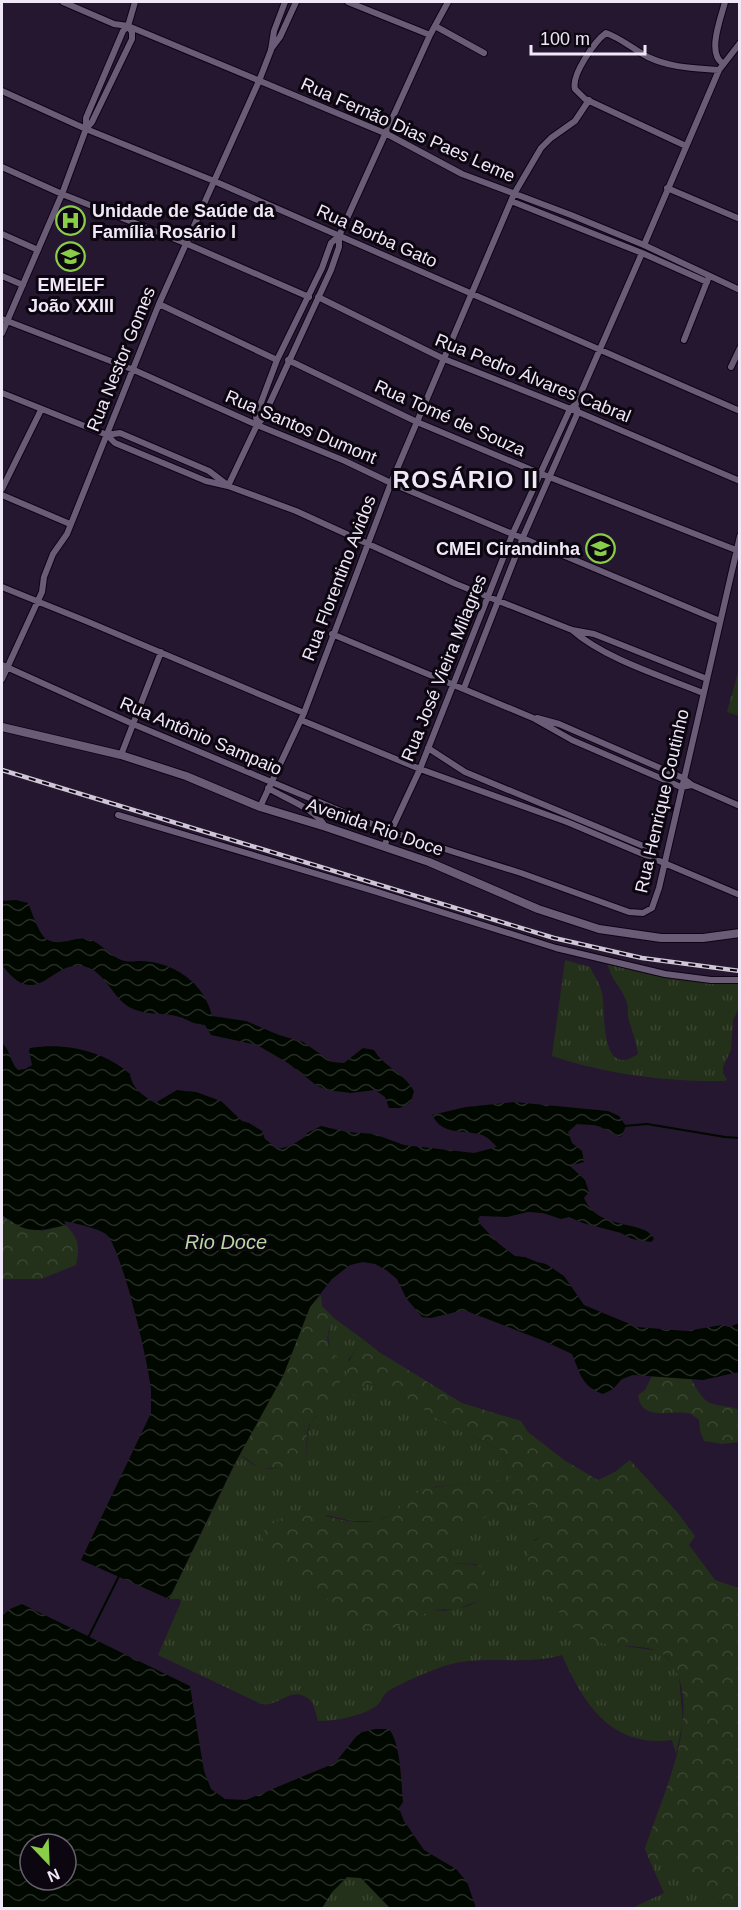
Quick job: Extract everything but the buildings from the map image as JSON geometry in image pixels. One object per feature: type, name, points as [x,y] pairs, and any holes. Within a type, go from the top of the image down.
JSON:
[{"type":"street","name":"Rua Fernão Dias Paes Leme","points":[[63,2],[114,24],[128,26],[387,134],[513,198],[571,215],[644,245],[708,279],[740,290]]},
{"type":"street","points":[[2,333],[4,321],[23,285],[62,194],[86,129],[86,118],[123,32],[128,26],[135,2]]},
{"type":"street","name":"Rua Nestor Gomes","points":[[2,679],[4,666],[38,602],[52,554],[63,540],[70,525],[185,243],[260,81],[285,2]]},
{"type":"street","name":"Rua Nestor Gomes","points":[[271,50],[280,37],[296,2]]},
{"type":"street","points":[[348,2],[430,35]]},
{"type":"street","points":[[257,425],[256,416],[277,360],[309,297],[331,243],[339,236],[430,35],[448,2]]},
{"type":"street","points":[[720,67],[714,47],[725,2]]},
{"type":"street","points":[[86,129],[92,122],[132,39],[132,32],[128,26]]},
{"type":"street","points":[[435,26],[484,53]]},
{"type":"street","points":[[687,146],[589,100],[575,89],[574,79],[606,33],[665,64],[677,67],[720,67]]},
{"type":"street","points":[[644,245],[720,67],[740,43]]},
{"type":"street","name":"Rua Borba Gato","points":[[2,91],[740,411]]},
{"type":"street","name":"Rua Florentino Avidos","points":[[260,807],[303,717],[332,634],[391,483],[513,198],[541,148],[575,121],[589,100]]},
{"type":"street","points":[[2,167],[309,297]]},
{"type":"street","points":[[667,189],[740,219]]},
{"type":"street","points":[[513,198],[708,279],[684,340]]},
{"type":"street","points":[[2,234],[38,250]]},
{"type":"street","points":[[228,486],[257,425],[263,418],[331,270],[339,247],[339,236]]},
{"type":"street","name":"Rua José Vieira Milagres","points":[[384,846],[420,769],[513,532],[570,409],[576,404],[642,253]]},
{"type":"street","points":[[2,276],[23,285]]},
{"type":"street","name":"Rua Pedro Álvares Cabral","points":[[318,297],[444,359],[578,412],[740,481]]},
{"type":"street","points":[[159,304],[277,360]]},
{"type":"street","name":"Rua Santos Dumont","points":[[4,321],[134,370],[391,483],[513,532],[720,621]]},
{"type":"street","points":[[732,367],[740,348]]},
{"type":"street","name":"Rua Tomé de Souza","points":[[288,360],[417,422],[539,473],[736,550]]},
{"type":"street","points":[[2,393],[107,435],[115,443],[206,481],[228,486],[296,511],[417,568],[572,630],[594,634],[707,679]]},
{"type":"street","points":[[464,688],[523,537],[578,412],[576,404]]},
{"type":"street","points":[[2,489],[42,410]]},
{"type":"street","points":[[107,435],[120,433],[209,471],[228,486]]},
{"type":"street","points":[[2,495],[70,525]]},
{"type":"street","name":"Rua Henrique Coutinho","points":[[390,832],[521,873],[609,906],[636,913],[646,913],[652,908],[740,536]]},
{"type":"street","points":[[2,587],[161,652],[420,769],[567,822],[740,895]]},
{"type":"street","points":[[572,630],[582,639],[607,652],[703,693]]},
{"type":"street","points":[[332,634],[533,718],[572,740],[681,787],[692,785]]},
{"type":"street","points":[[121,755],[161,652]]},
{"type":"street","name":"Rua Antônio Sampaio","points":[[4,666],[133,724],[390,832]]},
{"type":"street","points":[[533,718],[559,724],[684,778],[692,785],[740,806]]},
{"type":"street","name":"Avenida Rio Doce","points":[[2,727],[121,755],[186,776],[260,807],[384,846],[456,872],[538,909],[599,929],[661,938],[703,938],[740,933]]},
{"type":"street","points":[[428,748],[465,772],[648,848],[654,854],[655,859]]},
{"type":"street","points":[[268,788],[319,818],[326,827]]},
{"type":"street","points":[[118,815],[556,948],[665,974],[711,980],[740,980]]},
{"type":"green space","points":[[739,669],[739,716],[727,712]]},
{"type":"green space","points":[[565,960],[590,967],[602,993],[607,1041],[616,1058],[625,1060],[638,1054],[628,1017],[627,1003],[607,961],[739,981],[739,1008],[733,1020],[731,1050],[723,1067],[727,1080],[681,1080],[637,1076],[593,1068],[552,1056]]},
{"type":"green space","points":[[2,1215],[9,1221],[42,1231],[66,1225],[77,1243],[76,1265],[41,1279],[2,1279]]},
{"type":"green space","points":[[321,1295],[322,1306],[334,1318],[329,1329],[328,1344],[340,1366],[341,1378],[337,1390],[328,1407],[310,1424],[307,1433],[306,1457],[298,1465],[261,1469],[240,1454],[283,1376],[310,1307]]},
{"type":"green space","points":[[334,1318],[364,1340],[348,1360],[367,1383],[398,1393],[445,1423],[503,1452],[512,1479],[435,1487],[405,1503],[397,1512],[376,1521],[352,1521],[326,1515],[269,1556],[327,1598],[334,1607],[388,1630],[433,1610],[444,1611],[468,1606],[479,1601],[488,1593],[476,1564],[452,1563],[449,1551],[483,1518],[506,1506],[517,1503],[526,1504],[539,1514],[549,1527],[545,1534],[534,1540],[602,1643],[660,1651],[674,1665],[679,1677],[683,1722],[676,1754],[672,1740],[651,1741],[632,1737],[616,1730],[602,1719],[580,1690],[562,1655],[531,1660],[483,1660],[452,1664],[425,1673],[396,1687],[386,1693],[377,1706],[361,1713],[347,1718],[318,1721],[313,1703],[299,1694],[261,1704],[158,1655],[181,1602],[180,1599],[169,1599],[240,1454],[256,1466],[272,1469],[306,1457],[311,1421],[329,1406],[341,1373],[329,1340],[330,1326]]},
{"type":"green space","points":[[364,1340],[379,1352],[462,1403],[521,1421],[528,1432],[564,1460],[598,1480],[615,1472],[630,1460],[677,1512],[695,1536],[689,1545],[715,1580],[739,1588],[739,1908],[726,1908],[678,1868],[649,1859],[645,1849],[676,1759],[681,1735],[684,1711],[682,1689],[675,1668],[661,1653],[642,1647],[611,1645],[593,1640],[576,1630],[552,1603],[538,1585],[529,1567],[528,1555],[531,1546],[549,1527],[533,1508],[517,1503],[495,1511],[463,1535],[449,1551],[452,1563],[475,1565],[487,1574],[491,1581],[488,1593],[479,1601],[456,1609],[433,1610],[388,1630],[364,1629],[352,1624],[327,1598],[269,1556],[261,1534],[277,1521],[292,1515],[306,1513],[363,1522],[378,1520],[397,1511],[423,1489],[512,1478],[503,1452],[445,1423],[398,1393],[367,1383],[357,1396],[347,1392],[348,1363]]},
{"type":"green space","points":[[652,1376],[691,1379],[707,1401],[739,1410],[739,1442],[722,1444],[704,1441],[699,1420],[691,1414],[659,1413],[645,1409],[638,1395],[645,1390]]},
{"type":"green space","points":[[649,1859],[678,1868],[726,1908],[632,1908],[664,1893]]},
{"type":"green space","points":[[347,1877],[361,1878],[390,1908],[322,1908],[332,1892]]},
{"type":"water","points":[[16,900],[28,903],[40,930],[49,940],[60,942],[88,939],[122,960],[154,962],[177,970],[203,994],[212,1016],[246,1021],[303,1042],[332,1062],[344,1063],[363,1048],[374,1050],[410,1085],[414,1091],[411,1102],[400,1108],[389,1108],[385,1097],[375,1090],[351,1093],[327,1090],[257,1045],[211,1035],[205,1025],[180,1017],[144,1012],[126,1005],[96,972],[89,968],[71,966],[34,985],[25,984],[14,978],[2,965],[2,901]]},
{"type":"water","name":"Rio Doce","points":[[3,1044],[18,1070],[32,1065],[30,1048],[56,1046],[70,1048],[96,1054],[120,1066],[130,1074],[133,1084],[139,1091],[155,1103],[177,1090],[196,1092],[221,1101],[242,1121],[262,1131],[265,1139],[278,1149],[290,1146],[321,1126],[347,1132],[374,1134],[404,1145],[474,1153],[497,1147],[482,1135],[447,1129],[436,1122],[432,1115],[466,1107],[514,1102],[608,1111],[619,1116],[626,1126],[621,1137],[598,1126],[577,1124],[568,1132],[572,1143],[582,1151],[584,1162],[570,1166],[585,1180],[589,1192],[584,1198],[591,1209],[610,1221],[642,1229],[654,1239],[651,1242],[632,1239],[621,1233],[569,1217],[561,1219],[543,1213],[528,1212],[507,1217],[480,1216],[478,1219],[481,1225],[498,1243],[515,1256],[546,1264],[564,1276],[584,1305],[637,1327],[686,1331],[722,1325],[729,1327],[739,1323],[739,1372],[703,1380],[633,1375],[622,1379],[613,1389],[603,1394],[586,1383],[572,1354],[464,1310],[431,1318],[422,1317],[406,1298],[397,1279],[386,1270],[375,1264],[363,1262],[350,1265],[332,1279],[310,1307],[283,1376],[234,1465],[169,1599],[81,1560],[151,1413],[151,1390],[127,1284],[120,1262],[107,1235],[93,1228],[64,1221],[66,1225],[32,1230],[18,1226],[2,1215]]},
{"type":"water","points":[[22,1604],[190,1686],[204,1771],[211,1789],[225,1799],[246,1800],[335,1763],[359,1733],[375,1729],[389,1729],[398,1753],[403,1802],[399,1808],[404,1821],[424,1850],[456,1869],[467,1882],[476,1908],[390,1908],[361,1878],[347,1877],[332,1892],[322,1908],[2,1908],[2,1616],[10,1609]]},
{"type":"waterway","points":[[624,1126],[647,1124],[740,1138]]},
{"type":"waterway","points":[[88,1638],[119,1576]]},
{"type":"railway","points":[[2,770],[554,938],[642,958],[740,971]]},
{"type":"place","name":"Unidade de Saúde da Família Rosário I","points":[[71,221]]},
{"type":"place","name":"EMEIEF João XXIII","points":[[71,256]]},
{"type":"place","name":"CMEI Cirandinha","points":[[601,549]]},
{"type":"district","name":"ROSÁRIO II","points":[[466,480]]}]
